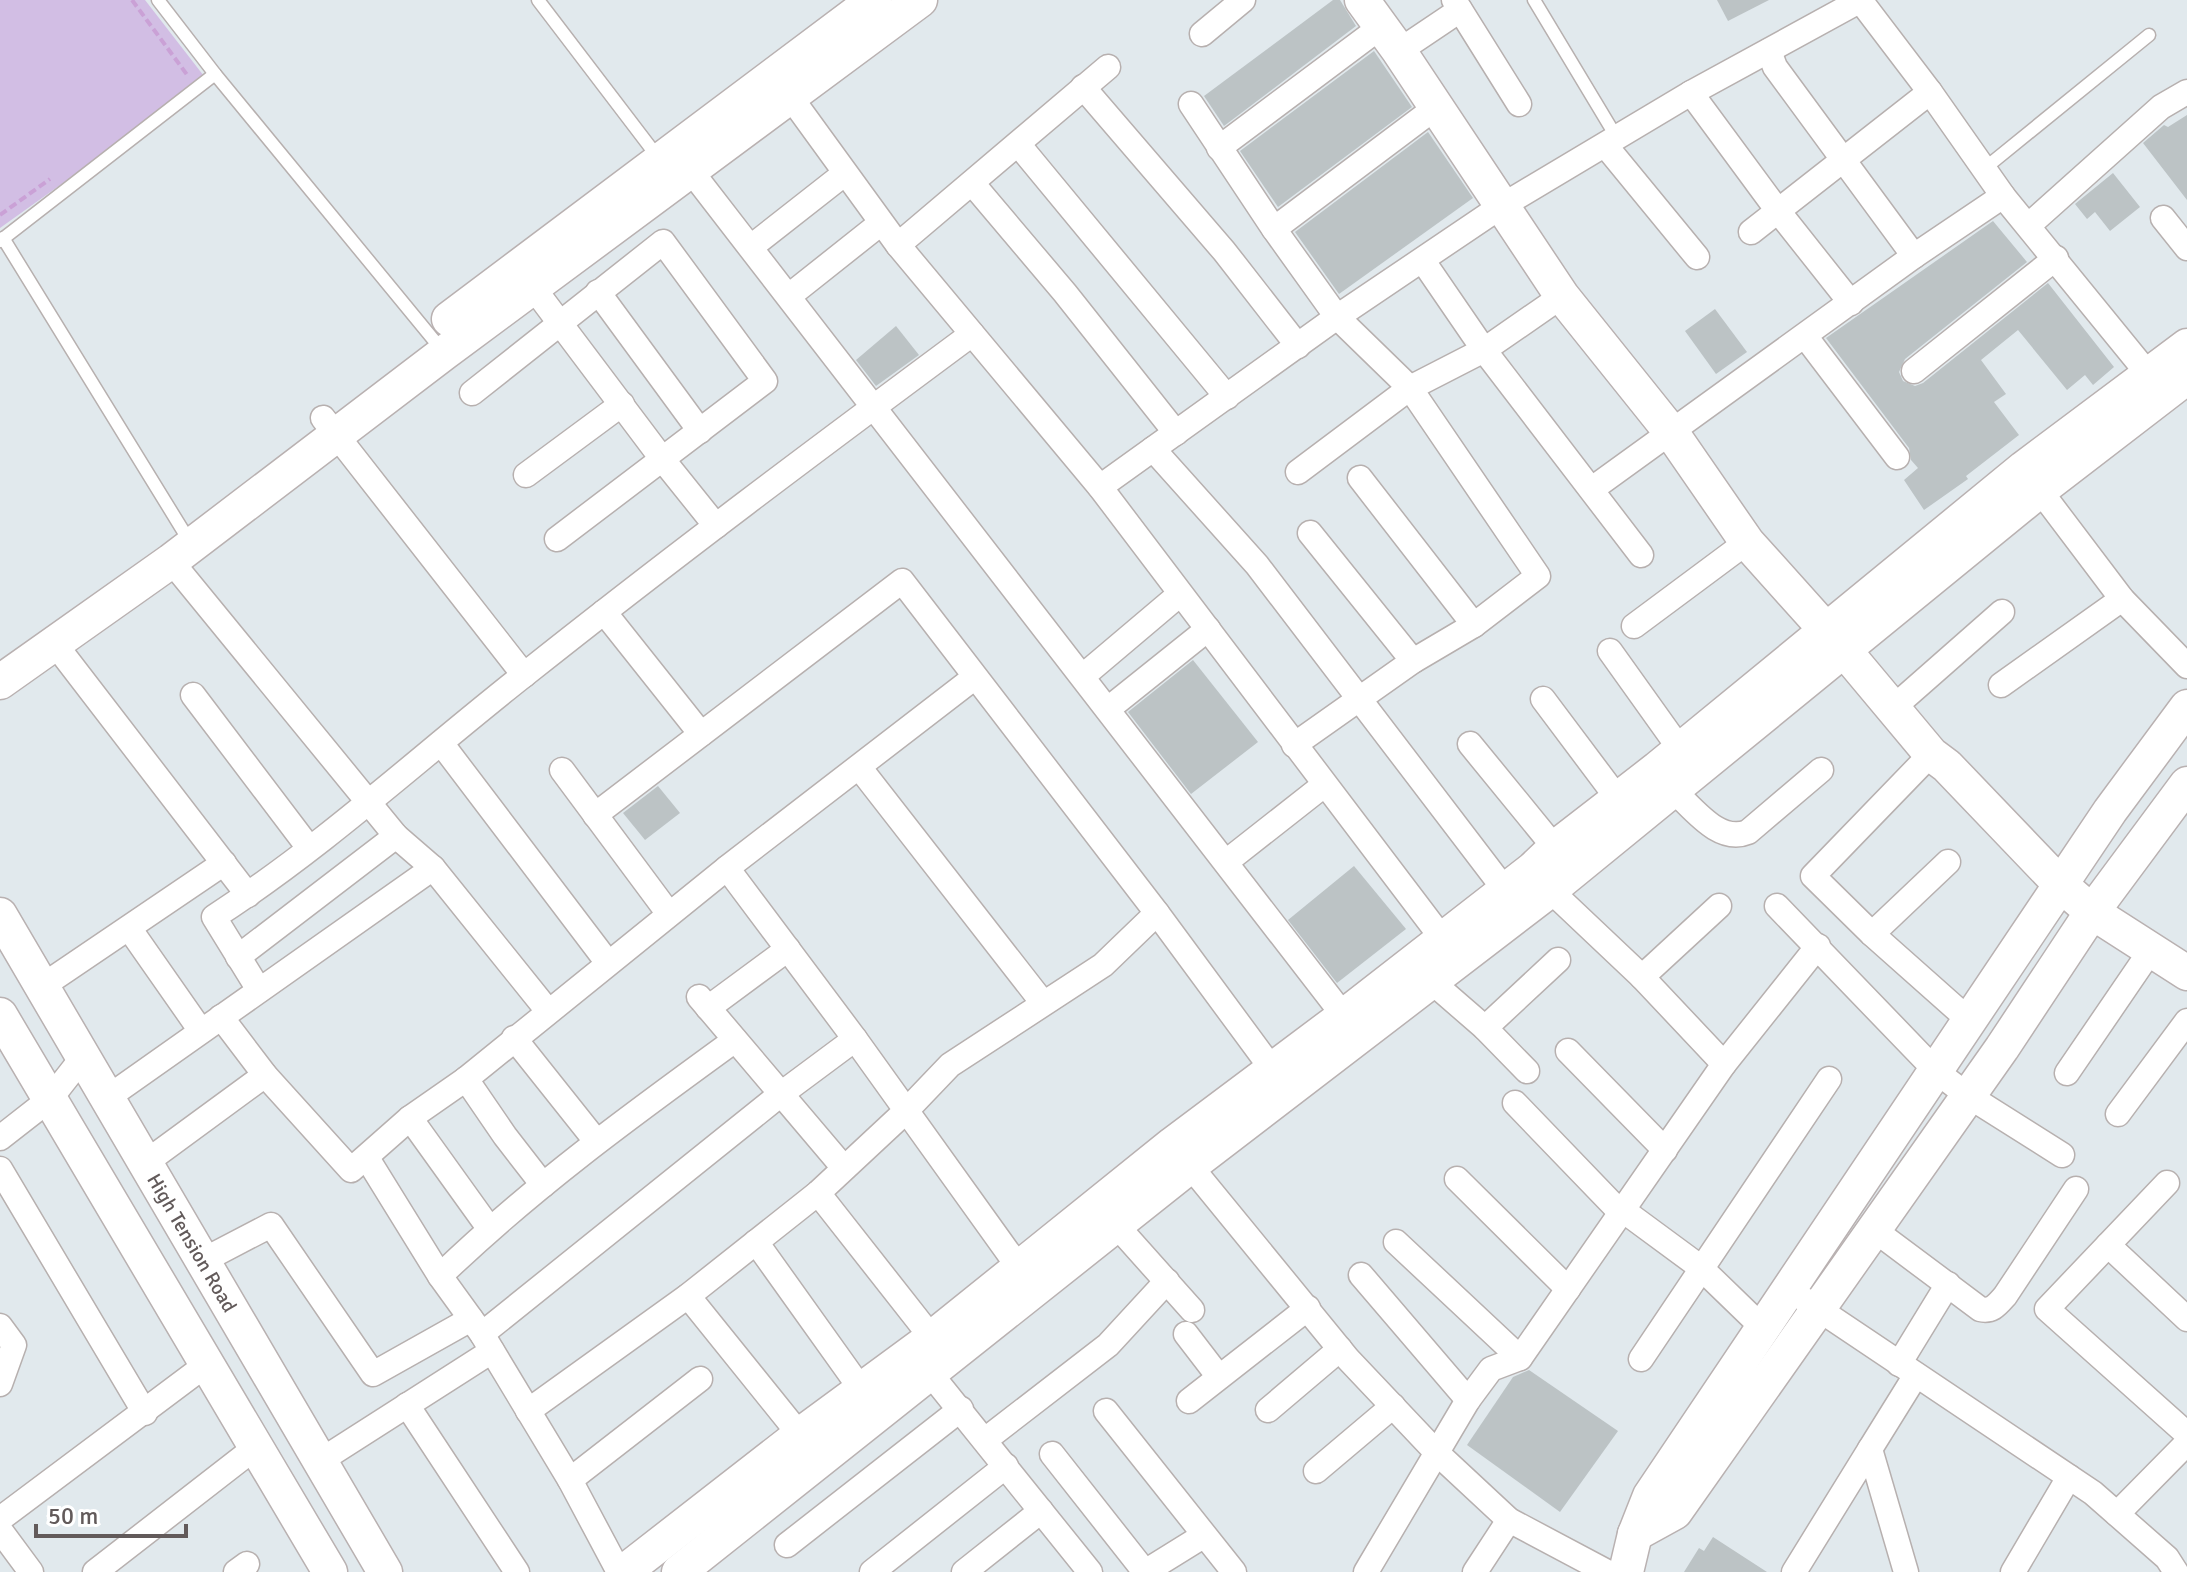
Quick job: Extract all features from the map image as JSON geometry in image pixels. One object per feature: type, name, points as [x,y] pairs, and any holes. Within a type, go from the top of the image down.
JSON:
[{"type":"street","points":[[5,668],[55,644],[436,344],[677,171],[782,86],[874,0]]},
{"type":"street","points":[[782,86],[920,0]]},
{"type":"street","points":[[1202,34],[1243,0]]},
{"type":"street","points":[[1100,487],[1337,317],[1500,207],[1691,93],[1860,0],[2003,196],[2149,375]]},
{"type":"street","points":[[1219,148],[1381,26],[1457,5],[1519,104]]},
{"type":"street","points":[[1381,26],[1562,296],[1671,432],[1747,542],[1894,707],[1931,754],[1947,766],[2061,885],[2092,912],[2187,973]]},
{"type":"street","points":[[1769,51],[1775,67],[1914,256]]},
{"type":"street","points":[[898,245],[1108,67]]},
{"type":"street","points":[[782,86],[898,245],[1100,487],[1451,950]]},
{"type":"street","points":[[1083,87],[1224,251],[1298,346]]},
{"type":"street","points":[[1751,232],[1930,92]]},
{"type":"street","points":[[2029,225],[2161,107],[2187,92]]},
{"type":"street","points":[[1691,93],[1851,303]]},
{"type":"street","points":[[1191,104],[1337,317],[1410,388],[1538,576],[1474,625],[1413,661],[1294,745]]},
{"type":"street","points":[[1274,229],[1435,108]]},
{"type":"street","points":[[1611,141],[1697,257]]},
{"type":"street","points":[[1018,144],[1227,397]]},
{"type":"street","points":[[677,171],[751,247],[1344,1016]]},
{"type":"street","points":[[751,247],[844,174]]},
{"type":"street","points":[[972,183],[1065,293],[1176,433]]},
{"type":"street","points":[[1592,489],[1914,256],[2003,196]]},
{"type":"street","points":[[2163,218],[2187,248]]},
{"type":"street","points":[[789,296],[881,223]]},
{"type":"street","points":[[472,393],[663,242],[765,381],[557,539]]},
{"type":"street","points":[[1914,371],[2056,258]]},
{"type":"street","points":[[1423,261],[1484,350],[1641,555]]},
{"type":"street","points":[[525,278],[716,526]]},
{"type":"street","points":[[598,292],[700,431]]},
{"type":"street","points":[[1298,472],[1410,388],[1484,350],[1562,296]]},
{"type":"street","points":[[259,990],[214,917],[248,895],[369,802],[604,612],[972,334]]},
{"type":"street","points":[[1805,336],[1897,457]]},
{"type":"street","points":[[367,1158],[440,1276],[482,1335],[570,1480],[621,1572],[861,1389],[925,1354],[1117,1226],[1182,1155],[1272,1069],[1344,1016],[1550,890],[1674,791],[1835,640],[2032,479],[2149,375],[2187,346]]},
{"type":"street","points":[[2032,479],[2187,377]]},
{"type":"street","points":[[526,475],[622,404]]},
{"type":"street","points":[[330,427],[524,675]]},
{"type":"street","points":[[1153,449],[1257,565],[1505,890]]},
{"type":"street","points":[[1360,478],[1474,625]]},
{"type":"street","points":[[2032,479],[2122,599],[2187,666]]},
{"type":"street","points":[[1310,533],[1413,661]]},
{"type":"street","points":[[1634,626],[1747,542]]},
{"type":"street","points":[[5,668],[181,544]]},
{"type":"street","points":[[181,544],[369,802],[396,836],[433,868],[548,1011]]},
{"type":"street","points":[[595,815],[902,581],[1157,913],[1272,1069]]},
{"type":"street","points":[[1083,676],[1180,594]]},
{"type":"street","points":[[2001,685],[2122,599]]},
{"type":"street","points":[[604,612],[701,734]]},
{"type":"street","points":[[1894,707],[2002,612]]},
{"type":"street","points":[[1108,709],[1208,629]]},
{"type":"street","points":[[679,1572],[889,1403],[925,1354],[1020,1269],[1432,982],[1451,950],[1505,890],[1680,749],[1835,640]]},
{"type":"street","points":[[55,644],[248,895]]},
{"type":"street","points":[[1610,651],[1680,749]]},
{"type":"street","points":[[129,928],[211,1024],[265,1075],[351,1170],[410,1118],[466,1079],[727,868],[975,677]]},
{"type":"street","points":[[193,695],[309,848]]},
{"type":"street","points":[[1543,699],[1618,799]]},
{"type":"street","points":[[1635,1534],[1675,1512],[1937,1072],[2110,811],[2187,707]]},
{"type":"street","points":[[441,743],[608,963]]},
{"type":"street","points":[[1470,744],[1555,848]]},
{"type":"street","points":[[1931,754],[1813,876],[1872,934],[1970,1021]]},
{"type":"street","points":[[859,767],[1043,1003]]},
{"type":"street","points":[[562,770],[669,914]]},
{"type":"street","points":[[1674,791],[1719,831],[1738,836],[1748,832],[1821,770]]},
{"type":"street","points":[[1626,1572],[1635,1534],[1650,1496],[1762,1327],[1803,1299],[1873,1229],[2092,912],[2187,784]]},
{"type":"street","points":[[1226,862],[1324,785]]},
{"type":"street","points":[[238,957],[396,836]]},
{"type":"street","points":[[1872,934],[1948,862]]},
{"type":"street","points":[[41,987],[224,863]]},
{"type":"street","points":[[107,1098],[433,868]]},
{"type":"street","points":[[727,868],[855,1039],[1020,1269]]},
{"type":"street","points":[[1550,890],[1642,977],[1724,1064]]},
{"type":"street","points":[[1642,977],[1719,906]]},
{"type":"street","points":[[1777,906],[1937,1072],[1967,1095],[2062,1155]]},
{"type":"street","points":[[528,1411],[688,1296],[818,1193],[950,1065],[1103,965],[1157,913]]},
{"type":"street","name":"High Tension Road","points":[[0,915],[385,1572]]},
{"type":"street","points":[[1366,1572],[1468,1400],[1491,1369],[1520,1358],[1724,1064],[1818,946]]},
{"type":"street","points":[[788,949],[703,1002],[844,1168]]},
{"type":"street","points":[[2067,1073],[2151,950]]},
{"type":"street","points":[[1485,1028],[1558,960]]},
{"type":"street","points":[[1432,982],[1485,1028],[1527,1071]]},
{"type":"street","points":[[0,1015],[329,1572]]},
{"type":"street","points":[[2118,1114],[2187,1021]]},
{"type":"street","points":[[514,1038],[596,1141]]},
{"type":"street","points":[[320,1461],[407,1405],[482,1335],[781,1094],[855,1039]]},
{"type":"street","points":[[440,1276],[489,1228],[596,1141],[735,1040]]},
{"type":"street","points":[[1568,1051],[1665,1150]]},
{"type":"street","points":[[1,1133],[50,1099],[83,1057]]},
{"type":"street","points":[[145,1163],[265,1075]]},
{"type":"street","points":[[466,1079],[543,1185]]},
{"type":"street","points":[[1641,1359],[1829,1079]]},
{"type":"street","points":[[1515,1103],[1622,1212],[1700,1267],[1762,1327]]},
{"type":"street","points":[[410,1118],[489,1228]]},
{"type":"street","points":[[1182,1155],[1340,1349],[1437,1453],[1509,1520],[1580,1565],[1607,1572]]},
{"type":"street","points":[[0,1169],[145,1413]]},
{"type":"street","points":[[1457,1179],[1568,1289]]},
{"type":"street","points":[[2167,1183],[2047,1309],[2187,1434]]},
{"type":"street","points":[[1873,1229],[1980,1309],[1987,1310],[1995,1307],[2076,1189]]},
{"type":"street","points":[[818,1193],[961,1409],[1090,1572]]},
{"type":"street","points":[[202,1261],[271,1225],[373,1374],[482,1335]]},
{"type":"street","points":[[1117,1226],[1192,1310]]},
{"type":"street","points":[[756,1242],[861,1389]]},
{"type":"street","points":[[1396,1242],[1520,1358]]},
{"type":"street","points":[[2108,1245],[2187,1319]]},
{"type":"street","points":[[1361,1275],[1468,1400]]},
{"type":"street","points":[[985,1440],[1108,1345],[1167,1281]]},
{"type":"street","points":[[1794,1572],[1870,1449],[1948,1284]]},
{"type":"street","points":[[688,1296],[800,1435]]},
{"type":"street","points":[[1803,1299],[2093,1493],[2167,1558],[2176,1572]]},
{"type":"street","points":[[1189,1401],[1308,1308]]},
{"type":"street","points":[[0,1326],[14,1345],[0,1384]]},
{"type":"street","points":[[1186,1334],[1219,1377]]},
{"type":"street","points":[[1268,1410],[1340,1349]]},
{"type":"street","points":[[0,1519],[207,1364]]},
{"type":"street","points":[[570,1480],[700,1379]]},
{"type":"street","points":[[407,1405],[517,1572]]},
{"type":"street","points":[[1316,1471],[1393,1406]]},
{"type":"street","points":[[787,1545],[961,1409]]},
{"type":"street","points":[[1106,1411],[1234,1572]]},
{"type":"street","points":[[2117,1514],[2187,1443]]},
{"type":"street","points":[[95,1572],[256,1447]]},
{"type":"street","points":[[1870,1449],[1906,1572]]},
{"type":"street","points":[[1052,1454],[1145,1572],[1203,1536]]},
{"type":"street","points":[[872,1572],[1006,1466]]},
{"type":"street","points":[[2013,1572],[2069,1477]]},
{"type":"street","points":[[964,1572],[1041,1511]]},
{"type":"street","points":[[1475,1572],[1509,1520]]},
{"type":"street","points":[[0,1530],[31,1572]]},
{"type":"lane","points":[[158,0],[436,344]]},
{"type":"lane","points":[[538,0],[677,171]]},
{"type":"lane","points":[[1534,0],[1611,141]]},
{"type":"lane","points":[[1984,169],[2149,35]]},
{"type":"lane","points":[[181,544],[2,240],[215,74]]},
{"type":"path","points":[[132,0],[191,80]]},
{"type":"shaded area","points":[[0,0],[145,0],[207,80],[0,228]]},
{"type":"building","points":[[1333,0],[1340,0],[1356,26],[1224,126],[1204,96]]},
{"type":"building","points":[[1717,0],[1769,0],[1728,21]]},
{"type":"building","points":[[1374,51],[1412,107],[1278,207],[1240,151]]},
{"type":"building","points":[[2187,115],[2187,200],[2143,143],[2164,125],[2168,127]]},
{"type":"building","points":[[1428,132],[1473,198],[1339,294],[1295,232]]},
{"type":"building","points":[[2113,173],[2140,207],[2110,231],[2095,212],[2087,219],[2075,204]]},
{"type":"building","points":[[1993,221],[2027,262],[1905,359],[1899,372],[1903,381],[1915,386],[1923,383],[2048,283],[2114,367],[2093,385],[2085,375],[2067,390],[2018,330],[1981,360],[2006,394],[1994,402],[2019,435],[1966,476],[1968,479],[1924,510],[1904,480],[1918,468],[1911,460],[1909,448],[1826,338]]},
{"type":"building","points":[[1715,309],[1747,352],[1716,374],[1685,331]]},
{"type":"building","points":[[896,326],[919,355],[876,386],[856,360]]},
{"type":"building","points":[[1193,660],[1258,742],[1191,794],[1128,712]]},
{"type":"building","points":[[658,786],[680,813],[645,840],[623,813]]},
{"type":"building","points":[[1354,866],[1406,929],[1337,983],[1288,920]]},
{"type":"building","points":[[1529,1370],[1618,1431],[1560,1512],[1467,1445],[1513,1377]]},
{"type":"building","points":[[1713,1537],[1767,1572],[1684,1572],[1699,1548],[1704,1551]]}]
